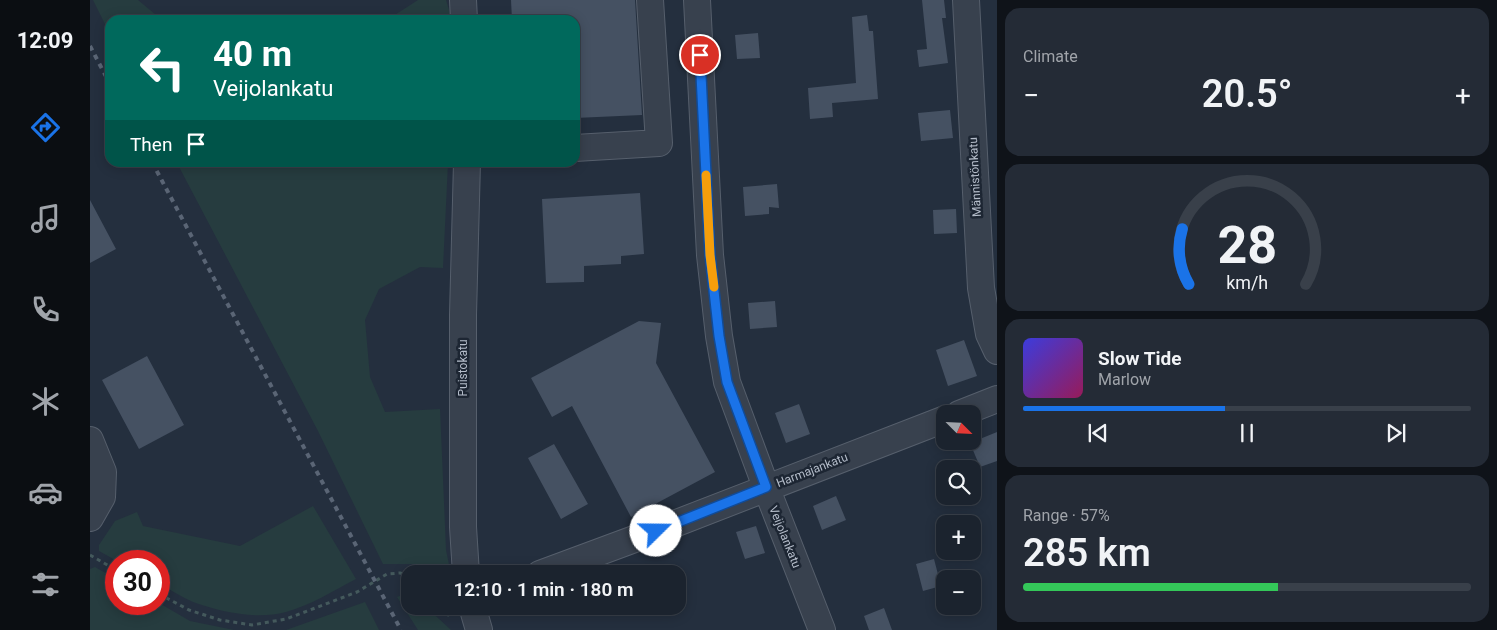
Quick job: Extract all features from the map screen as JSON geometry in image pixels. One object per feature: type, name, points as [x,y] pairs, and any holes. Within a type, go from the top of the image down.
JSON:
[{"type":"street","points":[[463,0],[464,15]]},
{"type":"street","points":[[580,148],[659,143],[650,0]]},
{"type":"street","name":"Veijolankatu","points":[[697,0],[710,255],[719,336],[727,382],[822,630]]},
{"type":"street","name":"Männistönkatu","points":[[966,0],[980,288],[989,334],[997,351]]},
{"type":"street","name":"Puistokatu","points":[[466,565],[463,315],[467,167]]},
{"type":"street","points":[[981,405],[997,399]]},
{"type":"street","name":"Harmajankatu","points":[[564,565],[936,422]]},
{"type":"street","points":[[90,440],[103,472],[102,497],[90,518]]},
{"type":"street","points":[[475,615],[479,630]]},
{"type":"path","points":[[90,555],[105,564]]},
{"type":"path","points":[[170,600],[189,610],[220,620],[252,625],[286,619],[356,592],[387,574],[401,573]]},
{"type":"green space","points":[[93,0],[138,0],[156,15],[105,15],[105,24]]},
{"type":"green space","points":[[418,0],[446,0],[450,15],[395,15]]},
{"type":"green space","points":[[179,167],[448,167],[443,268],[420,267],[379,289],[365,320],[370,377],[385,412],[440,409],[446,550],[449,565],[383,564],[318,431]]},
{"type":"green space","points":[[313,506],[356,579],[313,602],[286,612],[263,615],[239,614],[204,606],[170,590],[170,550],[105,550],[105,554],[99,551],[99,545],[115,521],[137,512],[143,526],[240,546]]},
{"type":"green space","points":[[95,567],[105,573],[105,615],[170,615],[170,609],[190,621],[234,630],[90,630],[90,569]]},
{"type":"green space","points":[[401,595],[401,603],[397,597]]},
{"type":"green space","points":[[365,602],[379,630],[286,630]]},
{"type":"green space","points":[[408,615],[435,615],[451,630],[418,630]]},
{"type":"building","points":[[511,0],[635,0],[642,115],[580,118],[580,15],[512,15]]},
{"type":"building","points":[[922,0],[944,0],[946,18],[942,18],[948,63],[919,67],[917,50],[927,49]]},
{"type":"building","points":[[867,15],[869,31],[873,31],[878,99],[832,103],[833,117],[810,119],[808,88],[856,83],[852,17]]},
{"type":"building","points":[[758,33],[760,58],[737,59],[735,35]]},
{"type":"building","points":[[950,110],[953,138],[921,141],[918,113]]},
{"type":"building","points":[[777,184],[779,208],[769,207],[769,214],[745,216],[743,187]]},
{"type":"building","points":[[640,193],[644,254],[621,256],[621,264],[584,266],[584,282],[546,283],[542,199]]},
{"type":"building","points":[[90,200],[116,249],[90,263]]},
{"type":"building","points":[[956,209],[957,233],[934,234],[933,210]]},
{"type":"building","points":[[775,301],[777,327],[750,329],[748,303]]},
{"type":"building","points":[[639,321],[661,323],[656,363],[715,472],[631,517],[572,406],[552,417],[531,378]]},
{"type":"building","points":[[964,340],[977,376],[948,386],[936,350]]},
{"type":"building","points":[[147,356],[184,425],[139,449],[102,380]]},
{"type":"building","points":[[799,404],[810,434],[786,443],[775,413]]},
{"type":"building","points":[[997,432],[997,461],[981,467],[981,460],[977,460],[973,450],[981,450],[981,439]]},
{"type":"building","points":[[554,444],[588,504],[561,519],[528,458]]},
{"type":"building","points":[[836,496],[846,520],[822,530],[813,506]]},
{"type":"building","points":[[756,526],[765,553],[745,559],[736,532]]},
{"type":"building","points":[[934,559],[937,570],[936,587],[923,591],[916,564]]},
{"type":"building","points":[[884,608],[892,630],[869,630],[864,616]]},
{"type":"railway","points":[[90,46],[105,74]]},
{"type":"railway","points":[[155,167],[401,630]]},
{"type":"slow traffic","points":[[706,175],[710,255],[714,287]]},
{"type":"route","points":[[656,531],[766,487],[727,382],[719,336],[710,255],[700,55]]}]
